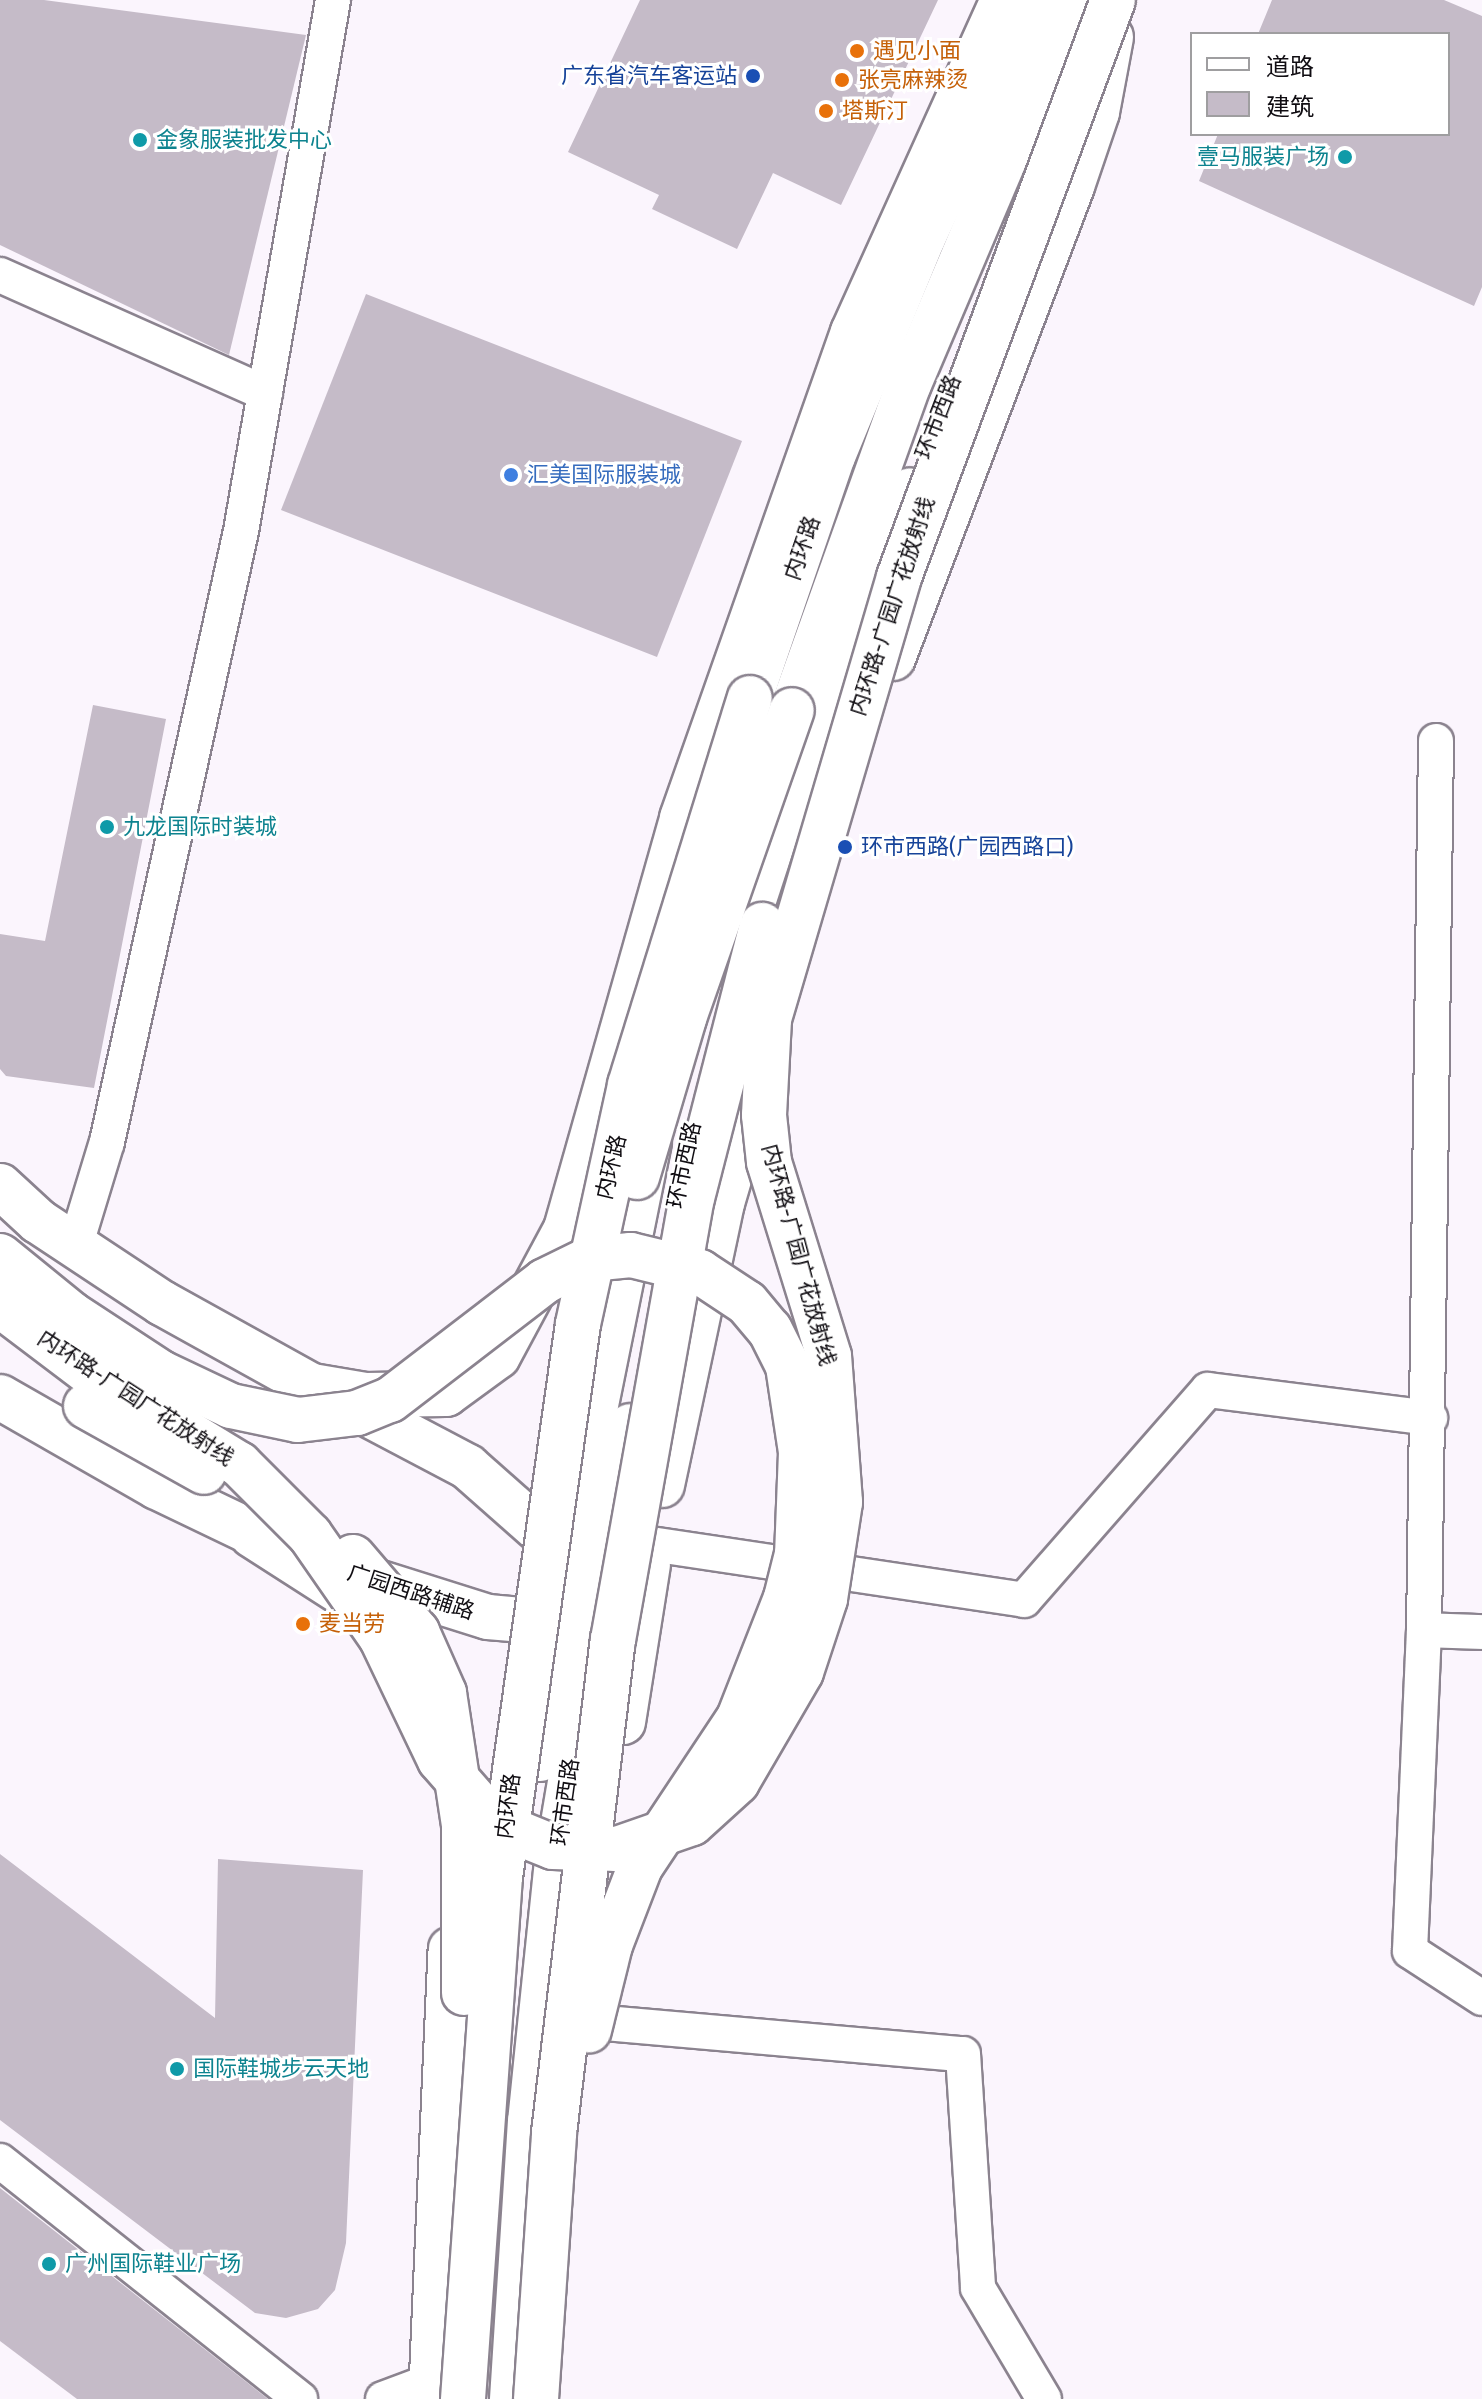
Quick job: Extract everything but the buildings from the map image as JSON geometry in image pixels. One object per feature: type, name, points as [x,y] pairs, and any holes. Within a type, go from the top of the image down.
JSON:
[{"type":"main road","points":[[312,1386],[365,1395],[446,1394],[473,1380],[500,1353],[566,1229],[682,818],[853,332],[1003,0]]},
{"type":"main road","name":"内环路","points":[[442,2387],[500,1877],[556,1545],[602,1203],[630,1085],[699,852],[833,456],[923,238],[1032,0]]},
{"type":"main road","name":"环市西路","points":[[485,2380],[534,1926],[560,1608],[556,1545],[638,1184],[734,836],[883,400],[1054,0]]},
{"type":"main road","points":[[556,1545],[644,1153],[708,949],[909,384],[1072,0]]},
{"type":"main road","points":[[536,2399],[549,2203],[613,1640],[710,1117],[790,831],[896,500],[1020,177],[1098,0]]},
{"type":"main road","name":"内环路-广园广花放射线","points":[[0,1305],[94,1376],[239,1464],[310,1535],[381,1637],[440,1760],[496,1824],[553,1847],[617,1849],[692,1823],[737,1782],[801,1672],[825,1599],[840,1502],[837,1400],[829,1356],[769,1162],[764,1115],[769,1019],[899,577],[1113,0]]},
{"type":"main road","points":[[555,2399],[582,2021],[643,1592],[722,1203],[803,925],[905,627],[1072,186],[1097,112],[1120,0]]},
{"type":"main road","name":"环市西路","points":[[512,2399],[534,1926],[689,1140],[751,906],[808,734],[1047,148],[1120,0]]},
{"type":"main road","points":[[860,610],[905,627]]},
{"type":"main road","points":[[682,818],[734,836]]},
{"type":"main road","points":[[751,906],[803,925]]},
{"type":"main road","points":[[0,1186],[75,1247],[312,1386],[468,1467],[599,1585],[643,1592]]},
{"type":"main road","name":"内环路-广园广花放射线","points":[[0,1256],[71,1314],[161,1373],[231,1406],[298,1420],[357,1413],[390,1400],[576,1263],[631,1255],[700,1272],[747,1303],[788,1366],[801,1452],[797,1554],[758,1681],[661,1831],[625,1902],[549,2203]]},
{"type":"main road","points":[[0,1343],[110,1421],[345,1550],[397,1602],[428,1649],[452,1728],[464,1825],[442,2387]]},
{"type":"main road","name":"广园西路辅路","points":[[3,1407],[252,1535],[460,1611],[524,1620],[560,1608],[599,1585]]},
{"type":"main road","points":[[616,1498],[655,1524]]},
{"type":"main road","points":[[252,1535],[409,1638],[449,1690],[457,1730],[442,2387]]},
{"type":"main road","points":[[448,2043],[534,1926]]},
{"type":"street","points":[[75,1247],[107,1142],[182,810],[265,393],[333,0]]},
{"type":"street","points":[[0,275],[265,393]]},
{"type":"street","points":[[1436,741],[1430,1418],[1410,1951],[1482,1998]]},
{"type":"street","points":[[655,1524],[1024,1600],[1208,1390],[1430,1418]]},
{"type":"street","points":[[1424,1630],[1482,1632]]},
{"type":"street","points":[[582,2021],[963,2054],[978,2288],[1044,2399]]},
{"type":"street","points":[[0,2161],[300,2399]]},
{"type":"street","points":[[383,2399],[485,2380]]},
{"type":"place","name":"遇见小面","points":[[857,51]]},
{"type":"place","name":"广东省汽车客运站","points":[[753,76]]},
{"type":"place","name":"张亮麻辣烫","points":[[842,80]]},
{"type":"place","name":"塔斯汀","points":[[826,111]]},
{"type":"place","name":"金象服装批发中心","points":[[140,140]]},
{"type":"place","name":"壹马服装广场","points":[[1345,157]]},
{"type":"place","name":"汇美国际服装城","points":[[511,475]]},
{"type":"place","name":"九龙国际时装城","points":[[107,827]]},
{"type":"place","name":"环市西路(广园西路口)","points":[[845,847]]},
{"type":"place","name":"麦当劳","points":[[303,1624]]},
{"type":"place","name":"国际鞋城步云天地","points":[[177,2069]]},
{"type":"place","name":"广州国际鞋业广场","points":[[49,2264]]}]
